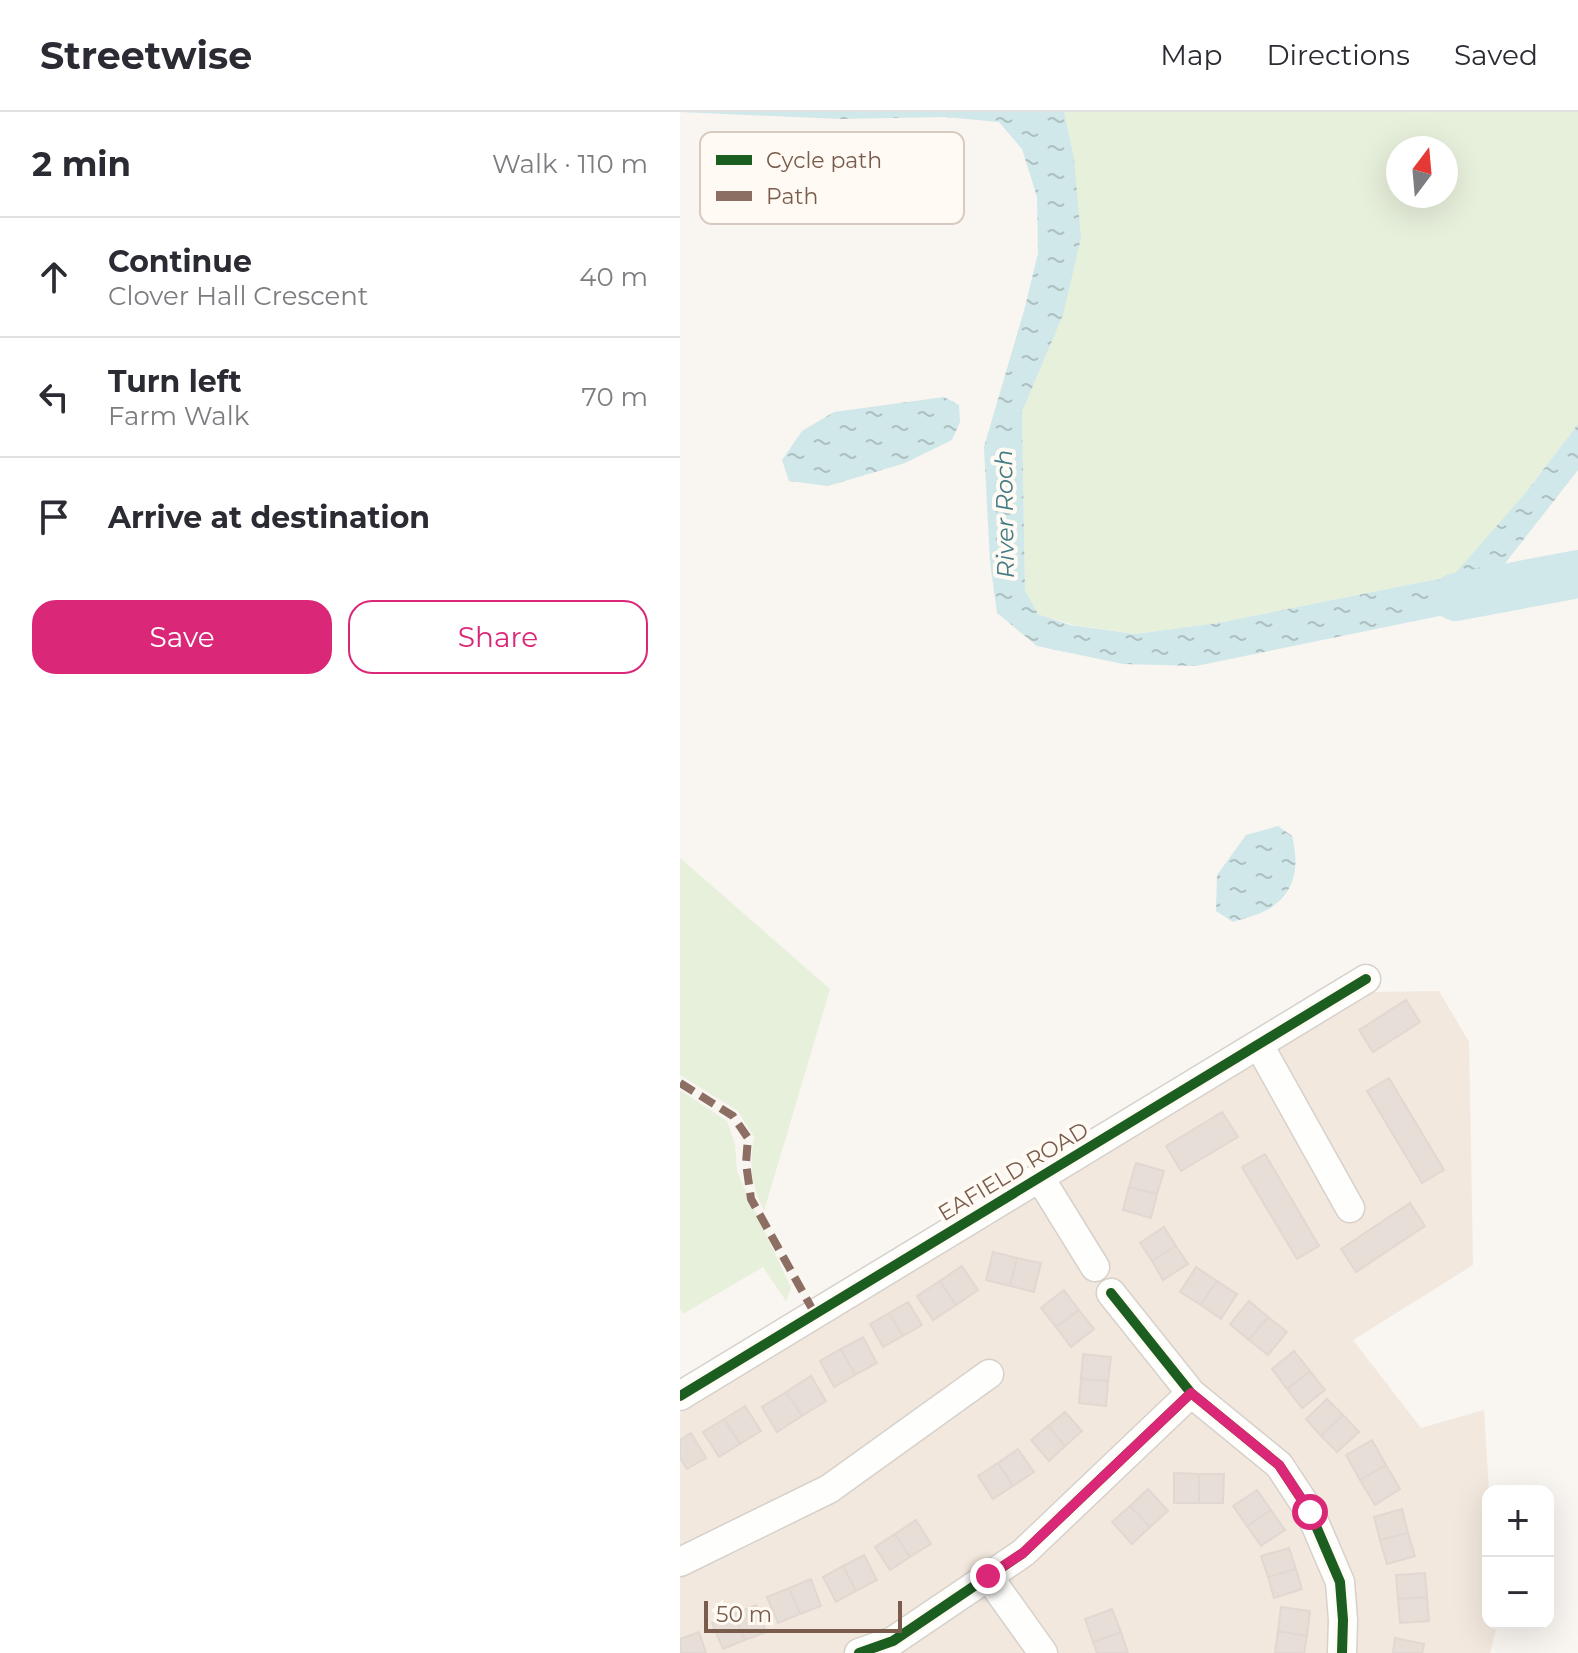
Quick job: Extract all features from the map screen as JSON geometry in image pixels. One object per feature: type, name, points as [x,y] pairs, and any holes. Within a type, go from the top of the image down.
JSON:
[{"type":"street","name":"EAFIELD ROAD","points":[[682,1392],[1366,979]]},
{"type":"street","points":[[1259,1045],[1350,1208]]},
{"type":"street","points":[[1040,1178],[1095,1267]]},
{"type":"street","points":[[1111,1293],[1191,1393],[1279,1465],[1310,1512],[1340,1582],[1342,1653]]},
{"type":"street","points":[[680,1562],[829,1489],[989,1374]]},
{"type":"street","points":[[859,1653],[893,1641],[1023,1553],[1191,1393]]},
{"type":"street","points":[[988,1576],[1043,1653]]},
{"type":"shaded area","points":[[1439,991],[1469,1042],[1473,1265],[1353,1340],[1421,1428],[1484,1410],[1489,1485],[1482,1485],[1482,1629],[1496,1629],[1490,1653],[680,1653],[680,1413],[1020,1200],[1371,992]]},
{"type":"green space","points":[[1064,112],[1578,112],[1578,424],[1527,491],[1454,576],[1218,623],[1135,634],[1074,625],[1038,614],[1025,590],[1022,412],[1063,315]]},
{"type":"green space","points":[[680,858],[830,989],[764,1211],[752,1175],[754,1137],[738,1111],[680,1075]]},
{"type":"green space","points":[[680,1090],[727,1121],[735,1144],[737,1172],[791,1288],[786,1301],[763,1267],[683,1314],[680,1309]]},
{"type":"water","name":"River Roch","points":[[680,112],[1064,112],[1074,159],[1081,238],[1063,315],[1022,412],[1025,590],[1038,614],[1070,625],[1135,634],[1218,623],[1453,576],[1527,491],[1578,424],[1578,470],[1492,580],[1469,605],[1454,613],[1196,666],[1123,664],[1037,646],[997,613],[990,562],[984,447],[1038,253],[1037,197],[1022,149],[999,122],[945,117],[840,119]]},
{"type":"water","points":[[944,397],[959,405],[960,422],[952,440],[905,463],[828,486],[789,481],[782,460],[802,431],[834,412]]},
{"type":"water","points":[[1278,826],[1292,836],[1295,867],[1290,886],[1269,909],[1233,922],[1216,911],[1217,875],[1246,835]]},
{"type":"building","points":[[1406,1000],[1420,1022],[1373,1052],[1359,1030]]},
{"type":"building","points":[[1389,1078],[1444,1170],[1422,1183],[1367,1091]]},
{"type":"building","points":[[1222,1112],[1238,1137],[1181,1171],[1166,1146]]},
{"type":"building","points":[[1265,1154],[1319,1246],[1297,1259],[1242,1167]]},
{"type":"building","points":[[1136,1163],[1164,1171],[1157,1194],[1129,1187]]},
{"type":"building","points":[[1129,1187],[1157,1194],[1151,1218],[1123,1210]]},
{"type":"building","points":[[1410,1203],[1425,1226],[1356,1272],[1341,1249]]},
{"type":"building","points":[[1164,1227],[1176,1246],[1152,1261],[1140,1243]]},
{"type":"building","points":[[1176,1246],[1188,1264],[1163,1280],[1152,1261]]},
{"type":"building","points":[[993,1252],[1017,1258],[1010,1286],[986,1280]]},
{"type":"building","points":[[1017,1258],[1041,1263],[1034,1292],[1010,1286]]},
{"type":"building","points":[[962,1266],[978,1290],[956,1305],[940,1281]]},
{"type":"building","points":[[1196,1267],[1217,1281],[1201,1305],[1180,1292]]},
{"type":"building","points":[[940,1281],[956,1305],[933,1320],[917,1296]]},
{"type":"building","points":[[1217,1281],[1237,1294],[1221,1319],[1201,1305]]},
{"type":"building","points":[[1064,1290],[1079,1310],[1056,1327],[1041,1308]]},
{"type":"building","points":[[1249,1301],[1268,1317],[1249,1340],[1230,1324]]},
{"type":"building","points":[[908,1302],[922,1325],[903,1336],[889,1313]]},
{"type":"building","points":[[1079,1310],[1094,1329],[1071,1347],[1056,1327]]},
{"type":"building","points":[[889,1313],[903,1336],[883,1347],[870,1324]]},
{"type":"building","points":[[1268,1317],[1287,1332],[1268,1355],[1249,1340]]},
{"type":"building","points":[[863,1337],[877,1363],[855,1375],[841,1349]]},
{"type":"building","points":[[841,1349],[855,1375],[834,1387],[820,1361]]},
{"type":"building","points":[[1294,1351],[1310,1371],[1287,1389],[1272,1369]]},
{"type":"building","points":[[1083,1354],[1111,1357],[1108,1381],[1081,1379]]},
{"type":"building","points":[[1310,1371],[1325,1390],[1302,1408],[1287,1389]]},
{"type":"building","points":[[811,1376],[826,1401],[802,1416],[786,1392]]},
{"type":"building","points":[[1081,1379],[1108,1381],[1106,1406],[1079,1403]]},
{"type":"building","points":[[786,1392],[802,1416],[777,1432],[762,1407]]},
{"type":"building","points":[[1327,1399],[1343,1415],[1321,1436],[1306,1419]]},
{"type":"building","points":[[745,1406],[761,1431],[740,1444],[724,1419]]},
{"type":"building","points":[[1065,1412],[1082,1431],[1065,1446],[1048,1426]]},
{"type":"building","points":[[1343,1415],[1359,1432],[1337,1452],[1321,1436]]},
{"type":"building","points":[[724,1419],[740,1444],[719,1457],[703,1432]]},
{"type":"building","points":[[1048,1426],[1065,1446],[1049,1461],[1031,1440]]},
{"type":"building","points":[[691,1433],[706,1458],[687,1469],[680,1458],[680,1440]]},
{"type":"building","points":[[1372,1440],[1386,1465],[1360,1480],[1346,1455]]},
{"type":"building","points":[[1018,1449],[1034,1472],[1013,1486],[998,1463]]},
{"type":"building","points":[[998,1463],[1013,1486],[993,1499],[978,1476]]},
{"type":"building","points":[[1386,1465],[1400,1489],[1375,1505],[1360,1480]]},
{"type":"building","points":[[1174,1473],[1199,1474],[1199,1503],[1174,1503]]},
{"type":"building","points":[[1199,1474],[1224,1474],[1223,1503],[1199,1503]]},
{"type":"building","points":[[1148,1489],[1168,1511],[1150,1527],[1130,1506]]},
{"type":"building","points":[[1257,1490],[1271,1510],[1247,1526],[1233,1506]]},
{"type":"building","points":[[1130,1506],[1150,1527],[1132,1544],[1112,1522]]},
{"type":"building","points":[[1402,1509],[1408,1533],[1380,1540],[1374,1517]]},
{"type":"building","points":[[1271,1510],[1285,1530],[1261,1546],[1247,1526]]},
{"type":"building","points":[[916,1520],[931,1544],[910,1557],[895,1534]]},
{"type":"building","points":[[1408,1533],[1415,1556],[1387,1564],[1380,1540]]},
{"type":"building","points":[[895,1534],[910,1557],[890,1570],[875,1547]]},
{"type":"building","points":[[1289,1548],[1296,1569],[1268,1577],[1261,1556]]},
{"type":"building","points":[[864,1555],[877,1580],[856,1591],[843,1566]]},
{"type":"building","points":[[843,1566],[856,1591],[836,1602],[823,1577]]},
{"type":"building","points":[[1296,1569],[1302,1589],[1274,1598],[1268,1577]]},
{"type":"building","points":[[1425,1573],[1427,1597],[1398,1599],[1396,1575]]},
{"type":"building","points":[[811,1579],[821,1606],[800,1614],[789,1588]]},
{"type":"building","points":[[789,1588],[800,1614],[778,1623],[767,1597]]},
{"type":"building","points":[[1427,1597],[1429,1621],[1400,1623],[1398,1599]]},
{"type":"building","points":[[756,1605],[766,1632],[745,1640],[734,1614]]},
{"type":"building","points":[[1281,1607],[1310,1611],[1307,1636],[1278,1631]]},
{"type":"building","points":[[1112,1609],[1121,1632],[1093,1642],[1085,1619]]},
{"type":"building","points":[[734,1614],[745,1640],[723,1649],[712,1623]]},
{"type":"building","points":[[1278,1631],[1307,1636],[1304,1653],[1275,1653]]},
{"type":"building","points":[[699,1632],[706,1653],[681,1653],[680,1639]]},
{"type":"building","points":[[1121,1632],[1128,1653],[1097,1653],[1093,1642]]},
{"type":"building","points":[[1395,1638],[1424,1644],[1422,1653],[1393,1653]]},
{"type":"waterway","points":[[1456,597],[1578,574]]},
{"type":"marked path","points":[[680,1083],[733,1116],[748,1138],[746,1163],[751,1199],[815,1314]]},
{"type":"cycle path","points":[[680,1396],[1366,979]]},
{"type":"cycle path","points":[[1111,1293],[1191,1393],[1279,1465],[1310,1512],[1340,1582],[1342,1653]]},
{"type":"cycle path","points":[[859,1653],[893,1641],[1023,1553],[1191,1393]]},
{"type":"route","points":[[988,1576],[1023,1553],[1191,1393],[1279,1465],[1310,1512]]}]
